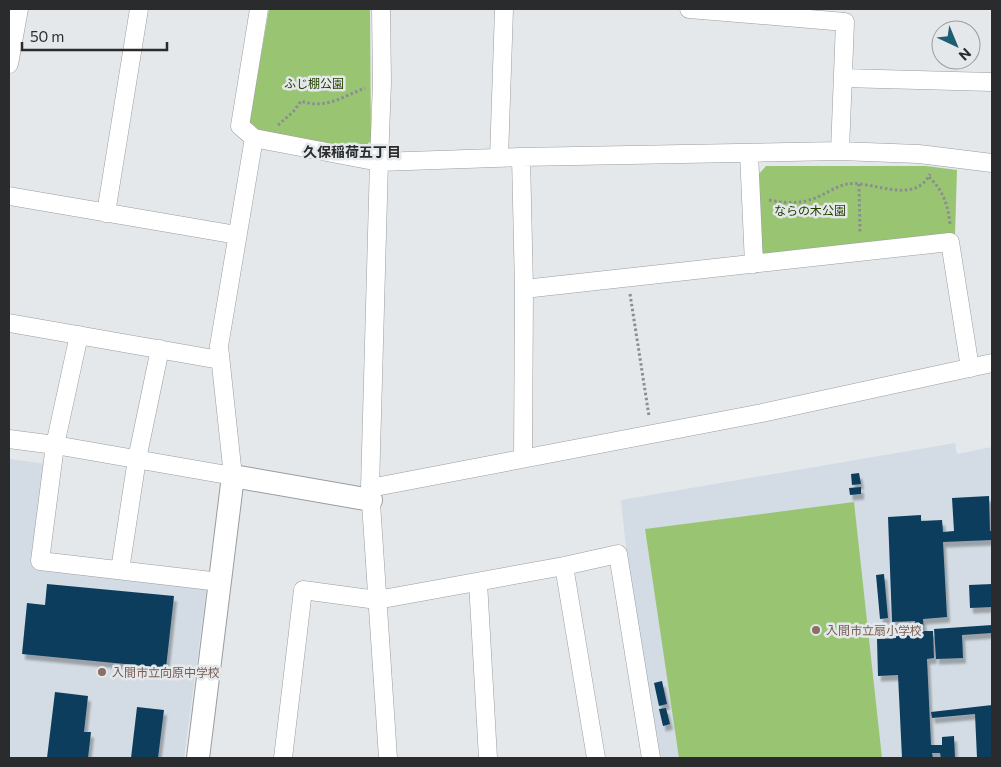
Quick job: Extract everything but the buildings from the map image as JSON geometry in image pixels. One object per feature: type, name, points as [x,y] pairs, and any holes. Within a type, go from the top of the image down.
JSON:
[{"type":"street","points":[[9,64],[19,9]]},
{"type":"street","points":[[106,213],[139,9]]},
{"type":"street","points":[[260,9],[240,126],[257,139],[379,162],[521,157],[840,151],[934,156],[992,163]]},
{"type":"street","points":[[381,9],[382,82],[371,494],[388,758]]},
{"type":"street","points":[[499,158],[504,9]]},
{"type":"street","points":[[689,9],[845,22],[840,151]]},
{"type":"street","points":[[843,78],[992,82]]},
{"type":"street","points":[[198,758],[233,476],[219,346],[237,235],[257,139]]},
{"type":"street","points":[[749,152],[754,264]]},
{"type":"street","points":[[521,157],[524,289],[523,458]]},
{"type":"street","points":[[9,196],[237,235]]},
{"type":"street","points":[[524,289],[950,242],[970,368]]},
{"type":"street","points":[[9,322],[220,360]]},
{"type":"street","points":[[79,335],[55,445],[40,561],[220,582]]},
{"type":"street","points":[[120,570],[137,459],[160,349]]},
{"type":"street","points":[[9,439],[55,445],[233,476],[371,494],[523,458],[762,413],[992,363]]},
{"type":"street","points":[[283,758],[303,590],[377,600],[564,566],[618,554],[651,758]]},
{"type":"street","points":[[564,566],[596,758]]},
{"type":"street","points":[[478,582],[488,758]]},
{"type":"path","points":[[257,139],[293,112],[302,101],[319,105],[344,98],[382,82]]},
{"type":"path","points":[[751,198],[796,204],[816,198],[847,184],[859,184],[895,191],[913,188],[921,184],[928,176],[934,156]]},
{"type":"path","points":[[928,176],[938,187],[945,200],[949,217],[950,242]]},
{"type":"path","points":[[859,184],[861,252]]},
{"type":"path","points":[[627,278],[652,434]]},
{"type":"shaded area","name":"入間市立扇小学校","points":[[955,443],[957,454],[992,447],[992,758],[660,758],[626,547],[621,500]]},
{"type":"shaded area","name":"入間市立向原中学校","points":[[9,459],[47,464],[34,565],[207,586],[184,758],[9,758]]},
{"type":"green space","name":"ふじ棚公園","points":[[269,9],[370,9],[371,141],[362,149],[258,132],[249,124]]},
{"type":"green space","name":"ならの木公園","points":[[766,166],[926,166],[957,170],[955,235],[866,248],[765,258],[758,252],[757,176]]},
{"type":"green space","points":[[854,502],[882,758],[679,758],[645,529]]},
{"type":"place","name":"入間市立扇小学校","points":[[816,630]]},
{"type":"place","name":"入間市立向原中学校","points":[[102,672]]},
{"type":"district","name":"久保稲荷五丁目","points":[[352,151]]}]
